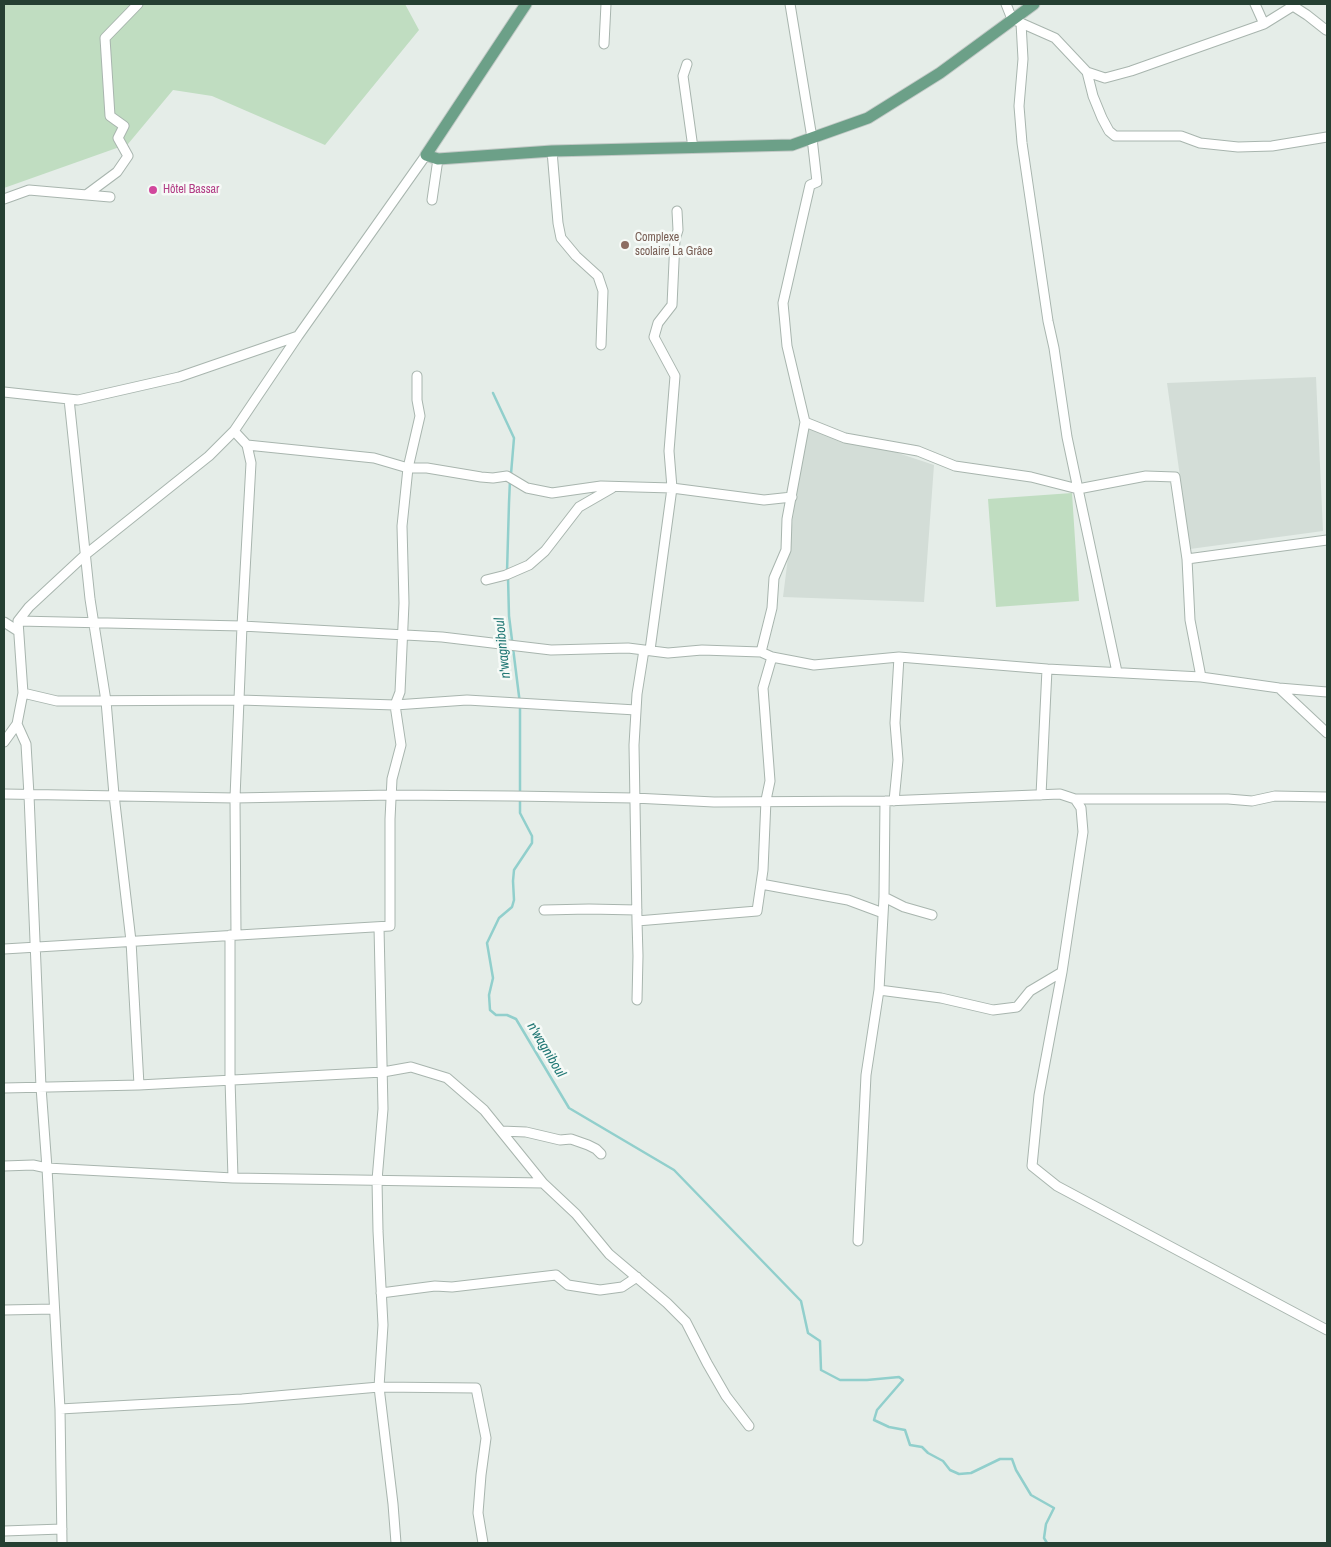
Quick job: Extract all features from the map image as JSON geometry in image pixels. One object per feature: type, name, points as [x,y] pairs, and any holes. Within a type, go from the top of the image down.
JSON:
[{"type":"main road","points":[[432,157],[526,4]]},
{"type":"main road","points":[[432,157],[552,151],[792,145],[868,118],[940,73],[1017,21],[1034,4]]},
{"type":"street","points":[[86,195],[117,172],[128,156],[118,138],[124,126],[110,116],[105,38],[138,4]]},
{"type":"street","points":[[604,44],[606,4]]},
{"type":"street","points":[[761,652],[772,608],[774,578],[786,550],[787,519],[804,422],[787,346],[783,303],[810,185],[817,182],[812,138],[790,4]]},
{"type":"street","points":[[1006,4],[1017,21],[1023,59],[1019,106],[1022,143],[1067,437],[1118,672]]},
{"type":"street","points":[[1254,4],[1264,24]]},
{"type":"street","points":[[1087,72],[1105,78],[1131,71],[1264,24],[1293,6],[1327,29]]},
{"type":"street","points":[[1017,21],[1055,38],[1087,72],[1102,118],[1109,131],[1115,136],[1181,136],[1200,143],[1238,147],[1272,146],[1327,137]]},
{"type":"street","points":[[687,64],[683,76],[693,148]]},
{"type":"street","points":[[552,151],[561,238],[576,256],[598,276],[602,291],[601,345]]},
{"type":"street","points":[[432,157],[432,200]]},
{"type":"street","points":[[4,742],[17,724],[23,693],[18,622],[28,606],[85,555],[209,456],[234,431],[298,336],[432,157]]},
{"type":"street","points":[[4,199],[29,190],[110,197]]},
{"type":"street","points":[[636,1000],[638,956],[634,745],[637,694],[647,650],[672,488],[669,451],[675,376],[654,337],[658,323],[672,305],[675,240],[678,230],[677,211]]},
{"type":"street","points":[[4,393],[78,400],[179,377],[298,336]]},
{"type":"street","points":[[4,949],[390,926],[392,779],[401,745],[395,705],[400,692],[404,603],[402,526],[408,468],[420,416],[417,400],[417,376]]},
{"type":"street","points":[[70,399],[85,555],[93,622],[106,701],[114,795],[131,941],[139,1085]]},
{"type":"street","points":[[804,422],[845,438],[918,451],[955,466],[1030,477],[1078,489],[1146,476],[1175,477],[1187,559],[1190,620],[1201,677]]},
{"type":"street","points":[[233,1178],[230,1079],[235,798],[251,463],[247,445],[234,431]]},
{"type":"street","points":[[247,445],[374,458],[408,468],[427,468],[481,477],[507,476],[527,488],[552,493],[601,486],[672,488],[764,500],[792,498]]},
{"type":"street","points":[[486,580],[506,575],[530,565],[542,555],[566,527],[579,508],[615,487]]},
{"type":"street","points":[[1187,559],[1327,540]]},
{"type":"street","points":[[4,622],[18,631]]},
{"type":"street","points":[[18,622],[242,626],[402,634],[552,650],[628,648],[668,653],[702,650],[761,652],[772,657],[814,665],[899,657],[1048,669],[1201,677],[1279,688],[1327,689]]},
{"type":"street","points":[[637,921],[757,911],[763,870],[766,800],[770,781],[763,688],[772,657]]},
{"type":"street","points":[[858,1241],[866,1075],[879,990],[889,801],[898,760],[895,723],[899,657]]},
{"type":"street","points":[[1041,795],[1048,669]]},
{"type":"street","points":[[1279,688],[1327,733]]},
{"type":"street","points":[[23,693],[57,701],[240,700],[395,705],[467,700],[636,710]]},
{"type":"street","points":[[17,724],[26,744],[29,795],[41,1087],[60,1409],[62,1543]]},
{"type":"street","points":[[4,794],[235,798],[392,795],[634,798],[714,802],[766,800],[889,801],[1060,794],[1076,799],[1228,799],[1252,801],[1275,796],[1327,797]]},
{"type":"street","points":[[1076,799],[1081,808],[1082,832],[1062,972],[1039,1095],[1032,1166],[1057,1186],[1327,1330]]},
{"type":"street","points":[[761,884],[848,900],[883,913]]},
{"type":"street","points":[[884,897],[904,907],[932,915]]},
{"type":"street","points":[[544,910],[589,908],[637,910]]},
{"type":"street","points":[[379,927],[383,1072],[383,1109],[377,1180],[383,1325],[379,1387],[396,1543]]},
{"type":"street","points":[[879,990],[941,998],[993,1010],[1017,1007],[1030,991],[1062,972]]},
{"type":"street","points":[[4,1088],[139,1085],[383,1072],[411,1067],[448,1078],[484,1110],[544,1183],[576,1214],[609,1254],[667,1303],[686,1322],[726,1396],[749,1426]]},
{"type":"street","points":[[501,1131],[526,1132],[560,1140],[571,1139],[588,1145],[600,1154]]},
{"type":"street","points":[[4,1166],[33,1165],[47,1168],[233,1178],[544,1183]]},
{"type":"street","points":[[381,1293],[556,1275],[568,1285],[600,1290],[622,1287],[637,1277]]},
{"type":"street","points":[[4,1310],[54,1310]]},
{"type":"street","points":[[60,1409],[242,1399],[379,1387],[476,1388],[486,1438],[478,1513],[483,1543]]},
{"type":"street","points":[[4,1531],[62,1529]]},
{"type":"shaded area","points":[[1316,377],[1323,531],[1190,549],[1167,383]]},
{"type":"shaded area","points":[[805,422],[934,465],[924,602],[783,597]]},
{"type":"green space","points":[[4,4],[405,4],[419,30],[325,145],[212,96],[173,90],[128,144],[4,188]]},
{"type":"green space","points":[[1072,493],[1079,601],[996,607],[988,499]]},
{"type":"waterway","name":"n'wagniboul","points":[[493,393],[514,438],[511,474]]},
{"type":"waterway","name":"n'wagniboul","points":[[507,572],[510,480]]},
{"type":"waterway","name":"n'wagniboul","points":[[508,577],[509,616],[520,704],[520,794]]},
{"type":"waterway","name":"n'wagniboul","points":[[520,799],[520,813],[532,836],[532,843],[514,870],[514,900],[512,907],[499,918],[487,943],[493,978],[489,995],[490,1010],[496,1015],[507,1015],[516,1019],[569,1108],[674,1170],[801,1301],[808,1333],[820,1341],[821,1370],[840,1380],[899,1377],[903,1380],[877,1410],[874,1420],[889,1427],[905,1430],[910,1445],[922,1447],[928,1453],[943,1461],[950,1470],[959,1474],[971,1473],[1000,1459],[1012,1459],[1016,1470],[1031,1495],[1054,1508],[1046,1524],[1044,1538],[1047,1543]]},
{"type":"place","name":"Hôtel Bassar","points":[[153,190]]},
{"type":"place","name":"Complexe scolaire La Grâce","points":[[625,245]]}]
